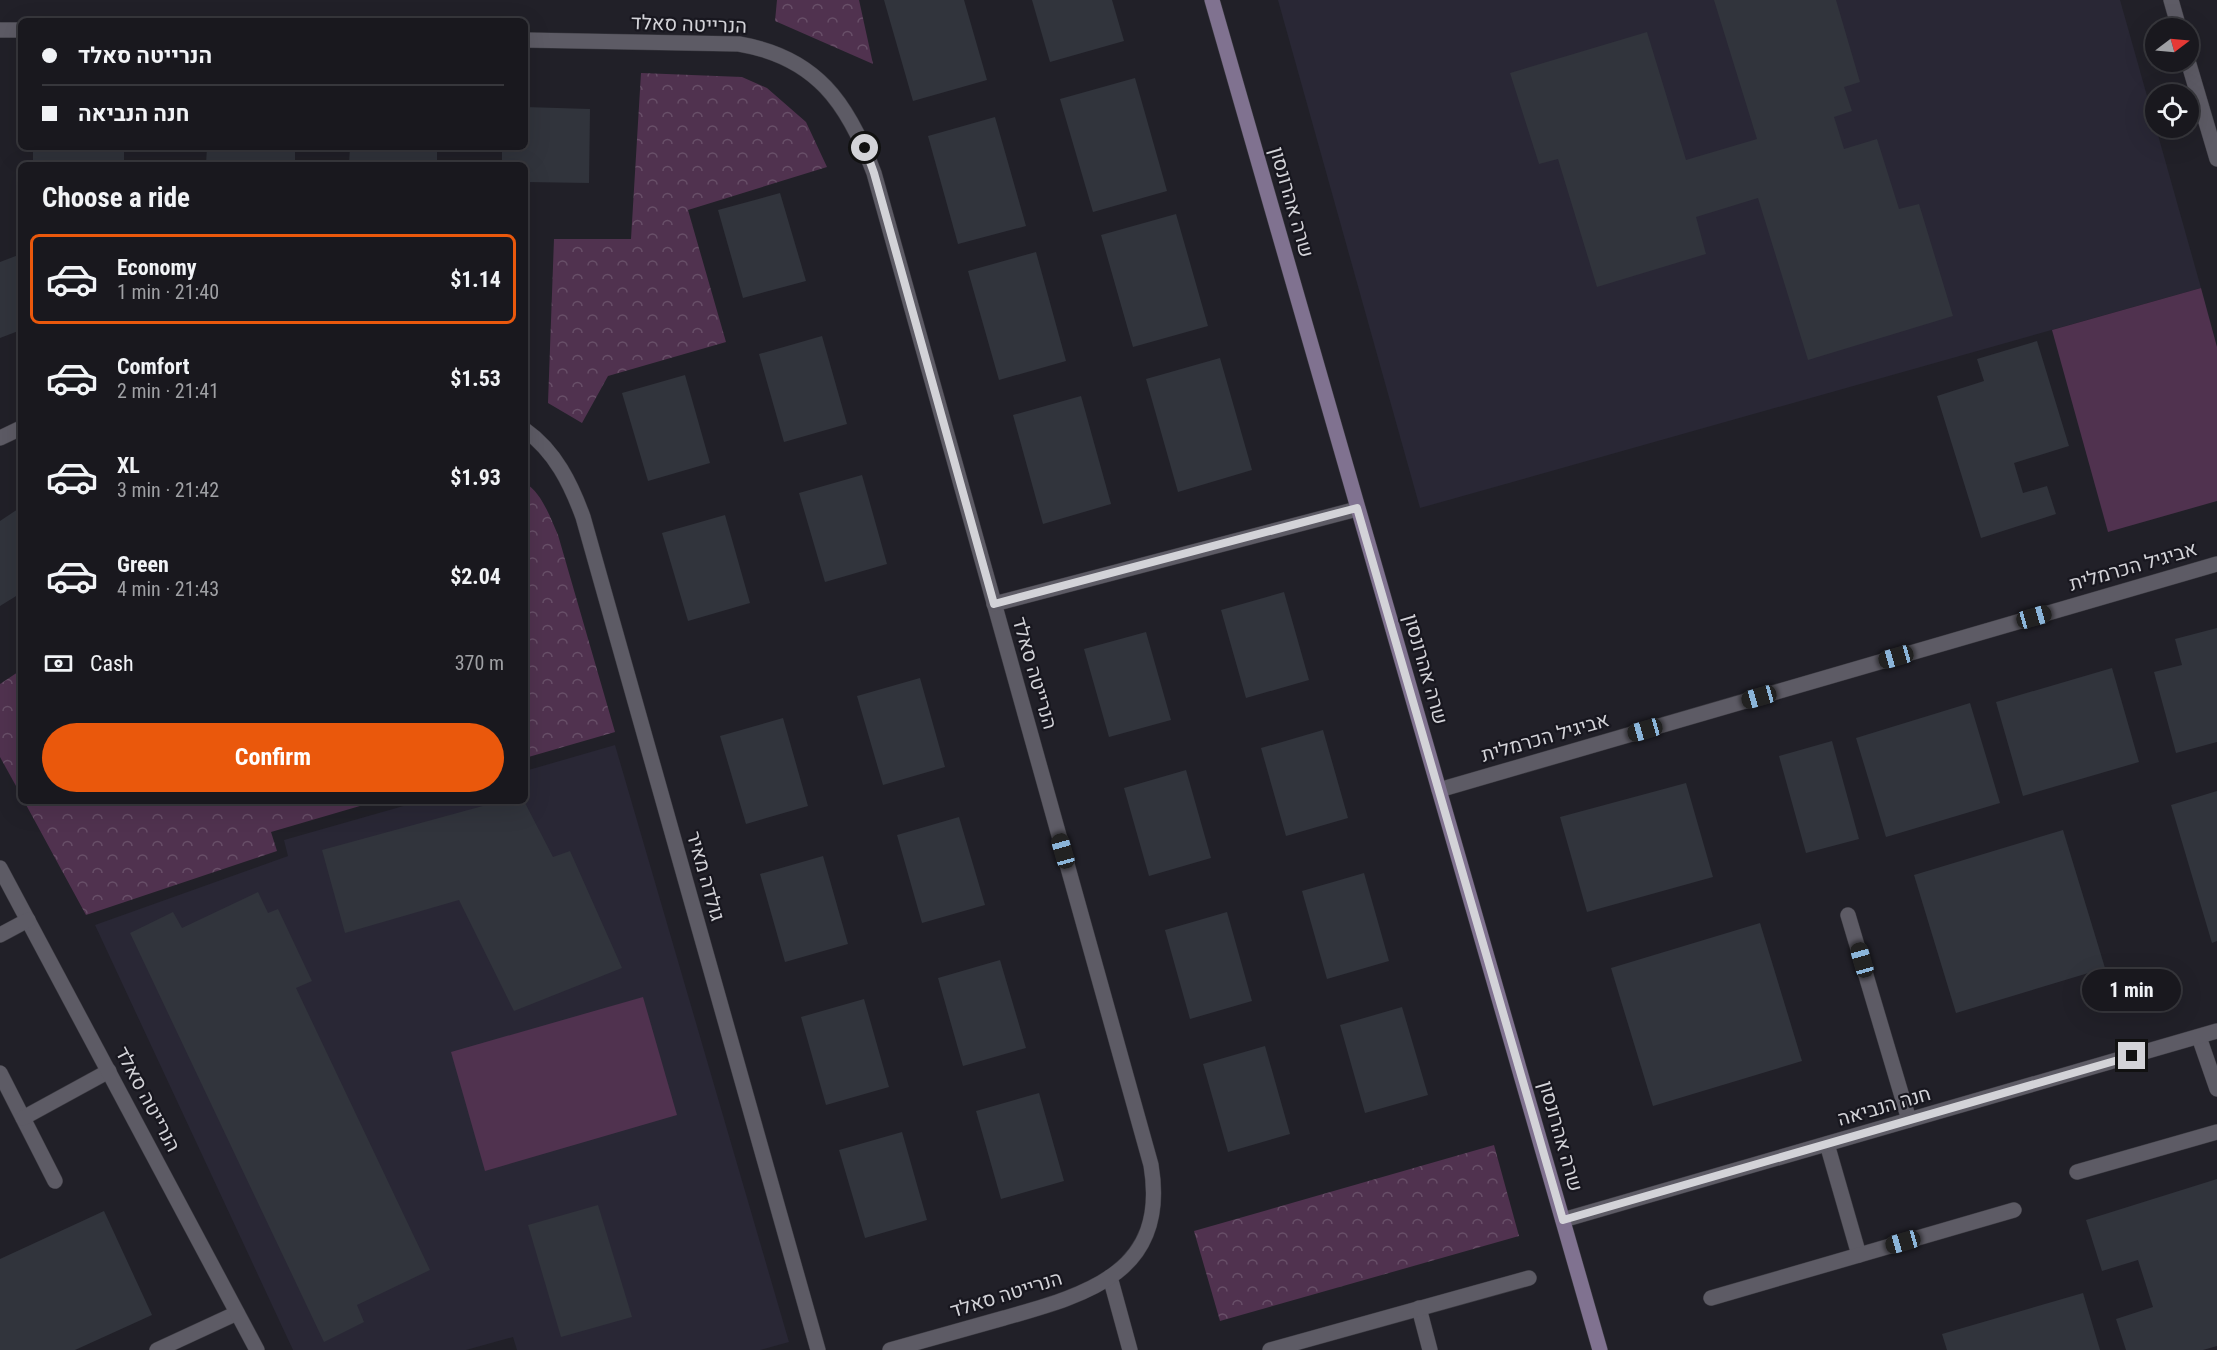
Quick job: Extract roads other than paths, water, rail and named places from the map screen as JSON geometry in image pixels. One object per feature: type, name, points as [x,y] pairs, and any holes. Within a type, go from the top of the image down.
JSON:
[{"type":"street","name":"שרה אהרונסון","points":[[1212,0],[1600,1350]]},
{"type":"street","points":[[2171,0],[2176,18]]},
{"type":"street","points":[[0,30],[18,30]]},
{"type":"street","name":"הנרייטה סאלד","points":[[528,40],[739,44],[759,48],[788,58],[813,75],[828,90],[854,126],[874,173],[1151,1165],[1155,1188],[1150,1226],[1135,1255],[1110,1277],[1062,1302],[890,1350]]},
{"type":"street","points":[[2191,72],[2217,159]]},
{"type":"street","points":[[0,438],[18,429]]},
{"type":"street","name":"גולדה מאיר","points":[[528,432],[543,445],[565,476],[586,525],[818,1350]]},
{"type":"street","points":[[994,604],[1357,508]]},
{"type":"street","name":"אביגיל הכרמלית","points":[[1438,790],[2217,564]]},
{"type":"street","name":"הנרייטה סאלד","points":[[0,868],[257,1350]]},
{"type":"street","points":[[1848,915],[1909,1120]]},
{"type":"street","points":[[0,935],[28,920]]},
{"type":"street","name":"חנה הנביאה","points":[[1563,1220],[2217,1031]]},
{"type":"street","points":[[2199,1037],[2217,1089]]},
{"type":"street","points":[[23,1118],[109,1071]]},
{"type":"street","points":[[0,1073],[55,1181]]},
{"type":"street","points":[[2077,1172],[2217,1132]]},
{"type":"street","points":[[1827,1144],[1859,1255]]},
{"type":"street","points":[[1711,1298],[2014,1209]]},
{"type":"street","points":[[1110,1277],[1130,1350]]},
{"type":"street","points":[[1270,1350],[1529,1278]]},
{"type":"street","points":[[1419,1308],[1430,1350]]},
{"type":"street","points":[[157,1350],[237,1313]]}]
